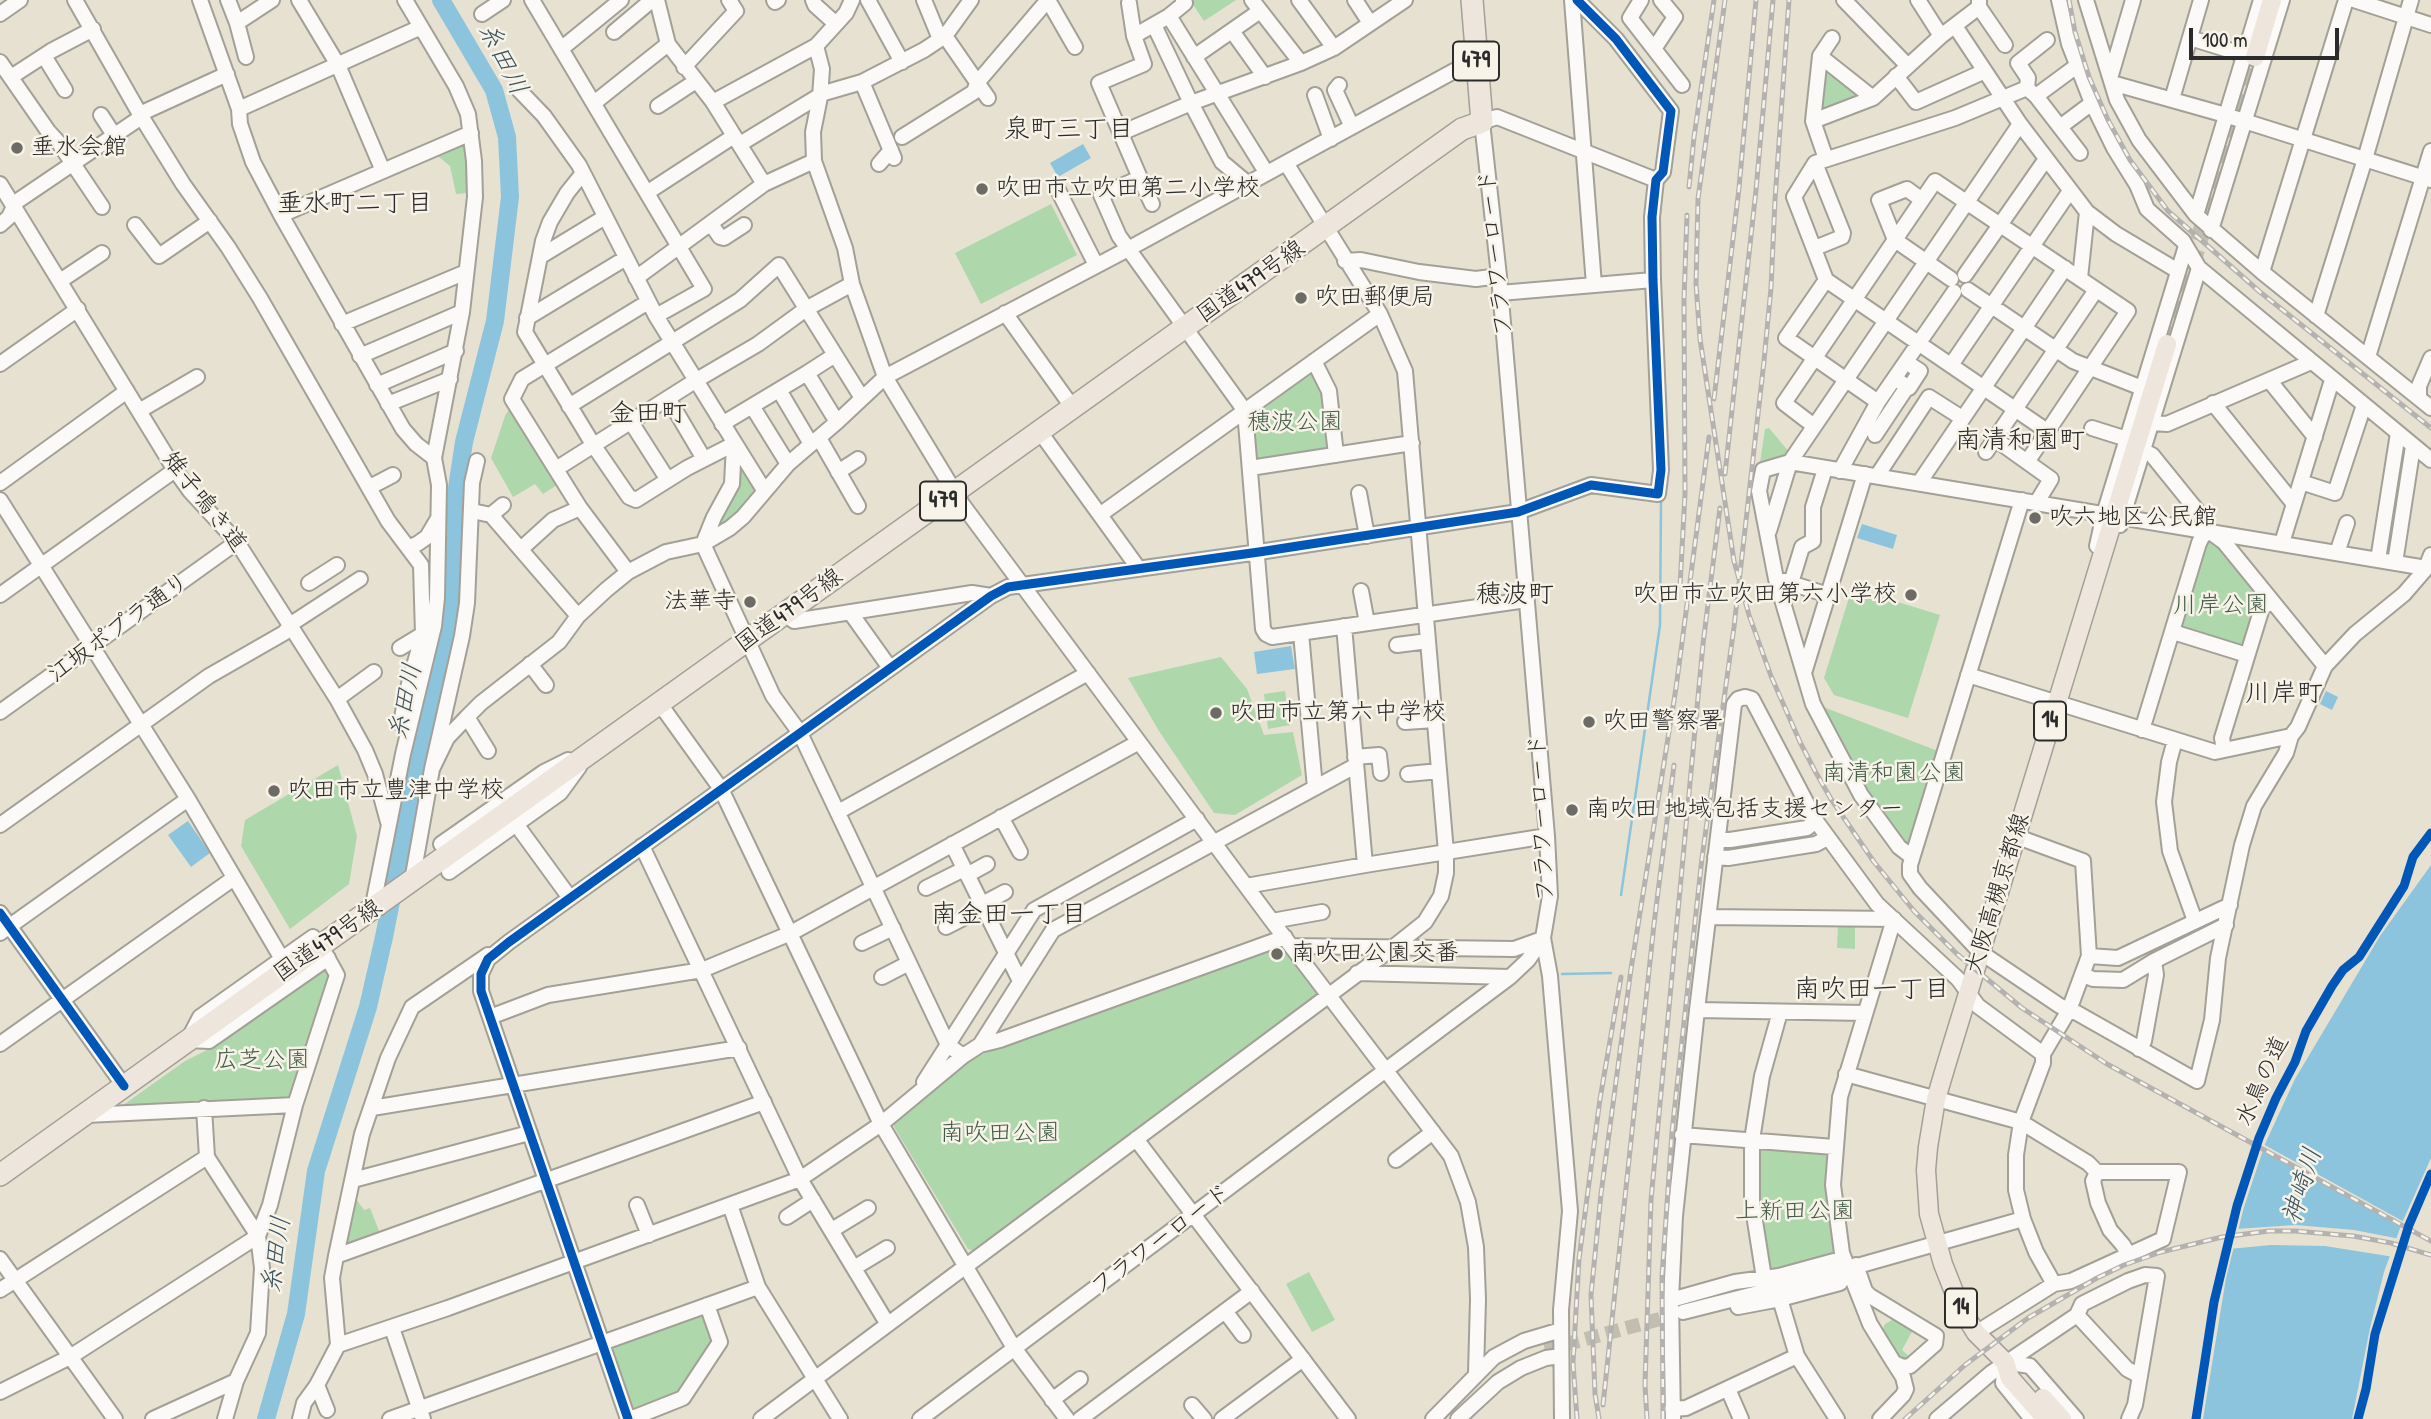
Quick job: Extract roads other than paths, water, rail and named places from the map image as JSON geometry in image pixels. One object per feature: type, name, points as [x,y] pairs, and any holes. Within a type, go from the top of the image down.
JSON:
[{"type":"highway","name":"479","points":[[1472,0],[1482,122]]},
{"type":"highway","name":"国道479号線","points":[[0,1175],[1462,130],[1482,122]]},
{"type":"main road","points":[[2250,56],[2272,0]]},
{"type":"main road","name":"大阪高槻京都線","points":[[2062,1419],[2019,1370],[2005,1363],[1976,1333],[1960,1307],[1936,1243],[1929,1214],[1926,1170],[1936,1099],[2167,344]]},
{"type":"main road","name":"大阪高槻京都線","points":[[2005,1363],[2010,1378],[2046,1419]]},
{"type":"street","points":[[75,0],[183,184],[260,298],[388,521],[421,565],[423,634],[406,695],[399,739],[402,754]]},
{"type":"street","points":[[228,0],[246,57]]},
{"type":"street","points":[[237,23],[272,0]]},
{"type":"street","points":[[299,0],[338,65],[383,172]]},
{"type":"street","points":[[374,908],[402,754],[434,626],[438,598],[439,485],[434,458],[456,351],[475,197],[468,114],[456,86],[405,0]]},
{"type":"street","points":[[482,14],[503,0]]},
{"type":"street","points":[[532,0],[704,289],[656,316]]},
{"type":"street","points":[[561,49],[621,0]]},
{"type":"street","points":[[614,32],[654,0],[668,44],[713,102],[764,184]]},
{"type":"street","points":[[684,67],[736,10],[729,0]]},
{"type":"street","points":[[813,0],[836,24]]},
{"type":"street","points":[[713,102],[816,46],[846,12],[852,0]]},
{"type":"street","points":[[868,0],[902,62]]},
{"type":"street","points":[[923,0],[938,34],[945,36],[988,98]]},
{"type":"street","points":[[648,192],[824,93],[862,82],[902,62],[945,36],[971,0]]},
{"type":"street","points":[[902,137],[974,92],[977,83],[1048,0],[1075,47]]},
{"type":"street","points":[[1134,37],[1185,4],[1183,0]]},
{"type":"street","points":[[1299,0],[1334,48]]},
{"type":"street","points":[[1355,0],[1370,23]]},
{"type":"street","points":[[1121,132],[1334,48],[1405,0]]},
{"type":"street","points":[[1575,0],[1594,285]]},
{"type":"street","points":[[300,1419],[304,1403],[317,1385],[338,1345],[332,1278],[345,1205],[362,1134],[388,1059],[412,1007],[509,942],[991,596],[1008,587],[1518,512],[1591,485],[1658,495],[1661,470],[1652,218],[1656,180],[1663,172],[1671,111],[1616,39],[1575,0]]},
{"type":"street","points":[[1654,49],[1675,17],[1661,0]]},
{"type":"street","points":[[1919,0],[1941,36]]},
{"type":"street","points":[[2059,0],[2069,44],[2092,103],[2114,148],[2137,184],[2147,209],[2186,246],[2199,268],[2431,460]]},
{"type":"street","points":[[2086,0],[2117,100],[2139,140],[2196,215],[2262,272],[2431,408]]},
{"type":"street","points":[[2111,79],[2133,0]]},
{"type":"street","points":[[2172,99],[2202,0]]},
{"type":"street","points":[[2196,215],[2226,116],[2250,56],[2262,0]]},
{"type":"street","points":[[2211,230],[2282,0]]},
{"type":"street","points":[[2262,272],[2346,0]]},
{"type":"street","points":[[2354,0],[2431,25]]},
{"type":"street","points":[[2316,316],[2411,0]]},
{"type":"street","points":[[0,14],[17,1]]},
{"type":"street","points":[[1850,1],[1908,66]]},
{"type":"street","points":[[206,2],[253,163],[403,429],[434,458]]},
{"type":"street","points":[[1636,2],[1630,18],[1682,85]]},
{"type":"street","points":[[1129,3],[1134,37],[1144,64],[1100,83],[1152,204]]},
{"type":"street","points":[[1813,121],[1873,98],[1979,3],[2005,45]]},
{"type":"street","points":[[1194,57],[1232,31],[1256,5],[1301,63]]},
{"type":"street","points":[[1169,16],[1266,173]]},
{"type":"street","points":[[1154,24],[1222,162],[1247,183]]},
{"type":"street","points":[[1955,26],[2020,124],[2087,212],[2116,234],[2178,271]]},
{"type":"street","points":[[239,109],[421,27]]},
{"type":"street","points":[[11,77],[44,55],[93,29]]},
{"type":"street","points":[[1232,31],[1265,77]]},
{"type":"street","points":[[1815,248],[1842,237],[1843,233],[1820,161],[1813,121],[1820,56],[1832,38]]},
{"type":"street","points":[[2190,38],[2250,56]]},
{"type":"street","points":[[2047,40],[2018,63],[2028,78],[2032,92],[2080,153]]},
{"type":"street","points":[[594,103],[668,44]]},
{"type":"street","points":[[816,46],[822,69],[813,132],[814,161],[845,248],[852,284],[885,377],[955,493],[1272,921],[1451,1156],[1468,1202],[1476,1247],[1476,1373]]},
{"type":"street","points":[[44,55],[65,90]]},
{"type":"street","points":[[1820,56],[1873,98]]},
{"type":"street","points":[[432,769],[447,738],[467,717],[559,642],[578,616],[628,572],[666,552],[703,544],[743,517],[788,464],[885,377],[1130,248],[1476,59]]},
{"type":"street","points":[[0,62],[102,207]]},
{"type":"street","points":[[2047,431],[1826,279],[1794,197],[1820,161],[1955,118],[2003,98],[2032,92],[2078,65]]},
{"type":"street","points":[[1896,76],[1916,102],[1985,71]]},
{"type":"street","points":[[0,225],[9,217],[16,202],[138,120],[144,112],[227,74]]},
{"type":"street","points":[[2111,79],[2427,179]]},
{"type":"street","points":[[658,106],[696,81]]},
{"type":"street","points":[[862,82],[893,154],[879,164]]},
{"type":"street","points":[[1339,85],[1335,90],[1352,127]]},
{"type":"street","points":[[519,90],[544,116],[583,173],[648,302],[764,491]]},
{"type":"street","points":[[1315,95],[1331,139]]},
{"type":"street","points":[[2060,127],[2092,103]]},
{"type":"street","points":[[101,115],[114,135]]},
{"type":"street","points":[[1482,122],[1497,117],[1656,180]]},
{"type":"street","name":"フラワーロード","points":[[920,1419],[1510,977],[1528,960],[1543,938],[1550,896],[1547,836],[1499,276],[1482,122]]},
{"type":"street","points":[[1768,534],[1790,463],[2020,124]]},
{"type":"street","points":[[281,215],[471,133]]},
{"type":"street","points":[[2368,357],[2427,179],[2431,151]]},
{"type":"street","points":[[1783,581],[1802,547],[1813,541],[1813,507],[1833,470],[1895,404],[1906,362],[2046,159]]},
{"type":"street","points":[[636,278],[764,184],[814,161]]},
{"type":"street","points":[[761,1419],[1391,949],[1425,922],[1441,896],[1446,873],[1446,852],[1405,371],[1380,314],[1286,163]]},
{"type":"street","points":[[583,173],[550,222],[525,332],[594,446],[629,497],[636,500],[704,458],[734,444]]},
{"type":"street","points":[[1140,178],[1101,195],[1119,236],[1245,411],[1263,629],[1266,634],[1272,637],[1526,600]]},
{"type":"street","points":[[1814,426],[1784,403],[1935,181],[2128,311],[2026,462]]},
{"type":"street","name":"雉子鳴き道","points":[[0,184],[175,470],[190,491],[237,542],[337,699],[370,762],[389,827]]},
{"type":"street","points":[[1922,200],[1907,189],[1879,200],[1895,240],[2073,361],[2142,388]]},
{"type":"street","points":[[1058,190],[1096,265]]},
{"type":"street","points":[[1951,365],[2070,191]]},
{"type":"street","points":[[2080,278],[2087,212]]},
{"type":"street","points":[[541,256],[605,217]]},
{"type":"street","points":[[135,225],[159,256],[210,221]]},
{"type":"street","points":[[711,224],[720,237],[724,238],[744,225]]},
{"type":"street","name":"大阪高槻京都線","points":[[2114,515],[2127,439],[2186,246]]},
{"type":"street","points":[[60,281],[102,253]]},
{"type":"street","points":[[527,318],[626,258]]},
{"type":"street","points":[[1345,261],[1361,260],[1419,272],[1476,279],[1499,276]]},
{"type":"street","points":[[569,406],[740,300],[779,265],[862,398]]},
{"type":"street","points":[[1919,482],[2065,268]]},
{"type":"street","name":"大阪高槻京都線","points":[[2114,515],[2144,451],[2199,268]]},
{"type":"street","points":[[342,324],[466,272]]},
{"type":"street","points":[[1826,279],[1786,338],[1846,380],[1880,399],[1895,404]]},
{"type":"street","points":[[1500,293],[1653,280]]},
{"type":"street","points":[[556,469],[758,344],[806,309],[852,284]]},
{"type":"street","points":[[2096,290],[1991,445],[2026,462],[2051,479],[2030,501],[1968,675],[1912,857],[1910,874],[1980,952],[2068,1010],[2197,1081],[2211,1020],[2218,958],[2242,845],[2254,806],[2286,753],[2291,736],[2298,727],[2325,666],[2355,634],[2404,594],[2429,562]]},
{"type":"street","points":[[628,572],[580,508],[512,399],[522,379],[648,302]]},
{"type":"street","points":[[0,364],[78,309]]},
{"type":"street","points":[[360,356],[462,312]]},
{"type":"street","points":[[1005,313],[1073,408]]},
{"type":"street","points":[[1101,514],[1380,314]]},
{"type":"street","points":[[377,385],[456,351]]},
{"type":"street","points":[[722,424],[835,355]]},
{"type":"street","points":[[2419,398],[2419,386],[2431,358]]},
{"type":"street","points":[[1314,362],[1329,391],[1336,455]]},
{"type":"street","points":[[2152,423],[2167,424],[2311,362]]},
{"type":"street","points":[[807,373],[837,422]]},
{"type":"street","points":[[139,411],[197,377]]},
{"type":"street","points":[[388,404],[450,379]]},
{"type":"street","points":[[2269,380],[2315,437]]},
{"type":"street","points":[[2282,543],[2332,380]]},
{"type":"street","points":[[1869,431],[1880,399],[1901,382]]},
{"type":"street","points":[[779,390],[838,472],[858,506]]},
{"type":"street","points":[[0,483],[127,391]]},
{"type":"street","points":[[1803,675],[1828,594],[1871,475],[1896,446],[1929,397],[1962,418]]},
{"type":"street","points":[[668,398],[704,458]]},
{"type":"street","points":[[2213,403],[2294,504]]},
{"type":"street","points":[[2301,482],[2335,493],[2364,405]]},
{"type":"street","points":[[752,406],[788,464]]},
{"type":"street","points":[[631,422],[668,480]]},
{"type":"street","points":[[2092,428],[2127,439]]},
{"type":"street","points":[[1869,431],[1896,446]]},
{"type":"street","points":[[1040,432],[1139,569]]},
{"type":"street","points":[[2378,560],[2398,433]]},
{"type":"street","points":[[1250,468],[1412,443]]},
{"type":"street","points":[[734,444],[732,484],[703,544],[773,696],[800,733],[948,1045],[963,1056]]},
{"type":"street","points":[[2395,563],[2413,446]]},
{"type":"street","points":[[2144,451],[2152,454],[2203,518],[2209,531],[2224,542],[2325,666]]},
{"type":"street","points":[[838,472],[858,459]]},
{"type":"street","points":[[410,883],[462,636],[467,603],[472,483],[477,461]]},
{"type":"street","points":[[1912,857],[1899,847],[1861,795],[1813,704],[1803,675],[1783,581],[1768,534],[1759,491],[1763,470],[1790,463],[1919,482],[2395,563],[2429,562]]},
{"type":"street","points":[[0,595],[175,470]]},
{"type":"street","points":[[370,487],[393,475]]},
{"type":"street","points":[[1359,493],[1367,536]]},
{"type":"street","points":[[0,500],[188,799],[282,958]]},
{"type":"street","points":[[521,549],[553,520],[580,508]]},
{"type":"street","points":[[472,511],[497,510],[521,549],[578,616]]},
{"type":"street","points":[[409,547],[427,537],[438,519]]},
{"type":"street","points":[[2337,553],[2347,523]]},
{"type":"street","points":[[2143,730],[2199,543],[2209,531]]},
{"type":"street","name":"江坂ポプラ通り","points":[[0,712],[237,542]]},
{"type":"street","points":[[309,583],[331,568],[340,592]]},
{"type":"street","points":[[0,825],[209,676],[284,633],[294,622],[360,579]]},
{"type":"street","points":[[1783,581],[1828,594]]},
{"type":"street","points":[[1361,591],[1367,623]]},
{"type":"street","points":[[785,613],[794,621],[972,593],[991,596]]},
{"type":"street","points":[[2224,750],[2222,738],[2262,608],[2272,601]]},
{"type":"street","points":[[850,612],[890,668]]},
{"type":"street","points":[[1344,626],[1365,864]]},
{"type":"street","points":[[2173,632],[2248,655]]},
{"type":"street","points":[[1301,633],[1315,788]]},
{"type":"street","points":[[400,648],[423,634]]},
{"type":"street","points":[[1398,645],[1428,641]]},
{"type":"street","points":[[530,664],[546,685]]},
{"type":"street","points":[[337,699],[374,672]]},
{"type":"street","points":[[838,812],[1088,673]]},
{"type":"street","points":[[1968,675],[2215,752],[2291,736]]},
{"type":"street","points":[[1797,1356],[1673,1414],[1671,1300],[1682,1135],[1734,704],[1740,698],[1745,696],[1753,701],[1816,821],[1877,904],[1958,979],[1978,1006],[2043,1054]]},
{"type":"street","points":[[660,704],[721,789],[881,1124],[1014,1348],[1067,1419]]},
{"type":"street","points":[[467,717],[488,751]]},
{"type":"street","points":[[1405,722],[1435,720]]},
{"type":"street","points":[[2175,740],[2164,802],[2170,851],[2195,921]]},
{"type":"street","points":[[490,1017],[548,995],[702,970],[791,933],[1139,743]]},
{"type":"street","points":[[980,1045],[1053,930],[1315,788],[1355,761],[1379,755],[1381,773]]},
{"type":"street","points":[[449,872],[560,793],[588,756]]},
{"type":"street","points":[[441,844],[544,772],[570,759],[588,756]]},
{"type":"street","points":[[1408,774],[1439,771]]},
{"type":"street","points":[[5,930],[188,799]]},
{"type":"street","points":[[1001,817],[1020,852]]},
{"type":"street","points":[[918,1093],[1034,910],[1197,819]]},
{"type":"street","points":[[1717,839],[1730,840],[1807,828],[1816,821]]},
{"type":"street","points":[[516,824],[570,898]]},
{"type":"street","points":[[1246,886],[1365,864],[1547,836]]},
{"type":"street","points":[[2015,836],[2083,861],[2089,956],[2068,1010],[2043,1054],[2043,1063],[2021,1122],[2015,1173],[2023,1219],[2036,1252],[2054,1284]]},
{"type":"street","points":[[1715,857],[1728,858],[1816,844],[1827,838]]},
{"type":"street","points":[[952,844],[1020,981]]},
{"type":"street","points":[[642,846],[800,1179],[887,1323]]},
{"type":"street","points":[[926,888],[988,864]]},
{"type":"street","points":[[0,1044],[234,878]]},
{"type":"street","points":[[946,927],[1005,892]]},
{"type":"street","points":[[2089,956],[2118,958],[2230,905]]},
{"type":"street","points":[[1272,921],[1322,912]]},
{"type":"street","points":[[0,913],[5,930],[124,1086]]},
{"type":"street","points":[[1708,917],[1894,919]]},
{"type":"street","points":[[1880,1419],[1903,1395],[1906,1388],[1903,1377],[1870,1324],[1836,1221],[1834,1147],[1840,1097],[1846,1074],[1894,919]]},
{"type":"street","points":[[2083,975],[2093,979],[2123,980],[2154,961],[2226,925]]},
{"type":"street","points":[[862,943],[893,928]]},
{"type":"street","points":[[0,1392],[70,1357],[258,1236],[270,1205],[295,1105],[337,975],[327,957],[209,1041],[188,1040],[200,1017],[313,937]]},
{"type":"street","points":[[338,1345],[576,1262],[800,1179],[881,1124],[980,1045],[1288,942],[1391,949],[1519,949],[1543,938],[1550,976],[1570,1211],[1561,1330],[1562,1419]]},
{"type":"street","points":[[509,942],[488,959],[481,974],[481,991],[629,1419],[683,1398],[720,1342],[707,1305]]},
{"type":"street","points":[[2139,1049],[2144,1041],[2156,975],[2154,961]]},
{"type":"street","points":[[882,977],[909,963]]},
{"type":"street","points":[[1357,974],[1510,977]]},
{"type":"street","points":[[1697,1010],[1864,1013]]},
{"type":"street","points":[[1764,1278],[1752,1202],[1752,1140],[1762,1076],[1780,1012]]},
{"type":"street","points":[[372,1108],[739,1048]]},
{"type":"street","points":[[1846,1074],[2021,1122],[2088,1163],[2097,1172],[2179,1172],[2163,1239],[2071,1281],[2054,1284],[1976,1333]]},
{"type":"street","points":[[336,1256],[765,1102]]},
{"type":"street","points":[[83,1115],[295,1105]]},
{"type":"street","points":[[205,1108],[207,1157],[258,1236],[262,1268],[258,1333],[236,1381],[225,1419]]},
{"type":"street","points":[[1396,1160],[1433,1132]]},
{"type":"street","points":[[353,1180],[529,1133]]},
{"type":"street","points":[[1682,1135],[1834,1147]]},
{"type":"street","points":[[1136,1139],[1348,1419]]},
{"type":"street","points":[[0,1290],[207,1157]]},
{"type":"street","points":[[2097,1172],[2093,1181],[2098,1203],[2110,1230],[2127,1254]]},
{"type":"street","points":[[787,1217],[813,1200]]},
{"type":"street","points":[[637,1205],[649,1235]]},
{"type":"street","points":[[730,1205],[758,1287],[840,1419]]},
{"type":"street","points":[[832,1230],[868,1208]]},
{"type":"street","points":[[1684,1312],[2023,1219]]},
{"type":"street","points":[[854,1268],[887,1248]]},
{"type":"street","points":[[0,1259],[115,1419]]},
{"type":"street","points":[[1671,1300],[1735,1282],[1764,1278],[1834,1261],[1852,1267],[1867,1294],[1937,1338],[1935,1344],[1910,1366],[1894,1363]]},
{"type":"street","points":[[1671,1325],[1734,1307],[1780,1299],[1840,1283],[1852,1267]]},
{"type":"street","points":[[1937,1419],[2005,1363],[2077,1315],[2082,1304],[2145,1275],[2157,1276],[2135,1405],[2130,1419]]},
{"type":"street","points":[[390,1419],[421,1413],[758,1287]]},
{"type":"street","points":[[1080,1419],[1252,1291]]},
{"type":"street","points":[[1780,1299],[1797,1356],[1838,1419]]},
{"type":"street","points":[[1225,1311],[1243,1335]]},
{"type":"street","points":[[1878,1337],[1882,1320],[1897,1312]]},
{"type":"street","points":[[2077,1315],[2127,1369],[2140,1376]]},
{"type":"street","points":[[392,1328],[421,1413]]},
{"type":"street","points":[[1433,1419],[1494,1357],[1524,1341],[1561,1330]]},
{"type":"street","points":[[1446,1419],[1502,1369],[1545,1350]]},
{"type":"street","points":[[1458,1419],[1498,1382],[1521,1368],[1546,1358],[1561,1356]]},
{"type":"street","points":[[1228,1417],[1303,1359]]},
{"type":"street","points":[[2005,1363],[2003,1383],[2032,1419]]},
{"type":"street","points":[[2005,1363],[2030,1366],[2076,1419]]},
{"type":"street","points":[[1052,1400],[1080,1379]]},
{"type":"street","points":[[153,1419],[236,1381]]},
{"type":"street","points":[[317,1385],[327,1410]]},
{"type":"street","points":[[1728,1389],[1741,1419]]},
{"type":"street","points":[[1192,1405],[1204,1419]]},
{"type":"water","points":[[1083,144],[1091,158],[1058,177],[1050,163]]},
{"type":"water","points":[[1862,524],[1897,535],[1893,549],[1857,538]]},
{"type":"water","points":[[1291,646],[1295,669],[1257,674],[1254,652]]},
{"type":"water","points":[[2326,691],[2338,697],[2332,710],[2320,704]]},
{"type":"water","points":[[188,821],[210,853],[191,867],[168,835]]},
{"type":"water","name":"神崎川","points":[[2431,865],[2431,1158],[2384,1272],[2352,1419],[2203,1419],[2226,1278],[2244,1207],[2265,1144],[2295,1079],[2380,936]]},
{"type":"waterway","name":"糸田川","points":[[266,1419],[296,1314],[316,1171],[368,1007],[426,725],[444,653],[450,613],[455,501],[464,442],[495,321],[510,197],[507,137],[494,90],[441,0]]},
{"type":"waterway","points":[[1621,895],[1660,625],[1661,501]]},
{"type":"waterway","points":[[1562,974],[1611,973]]},
{"type":"tunnel","points":[[2167,344],[2255,57]]},
{"type":"tunnel","points":[[1545,1350],[1682,1313]]},
{"type":"railway","points":[[1689,187],[1714,0]]},
{"type":"railway","points":[[1725,0],[1698,199],[1696,284],[1700,339],[1734,561],[1749,615],[1771,676],[1815,771],[1874,862],[1914,911],[1957,954],[2022,1008],[2107,1064],[2431,1241]]},
{"type":"railway","points":[[1714,399],[1739,188],[1756,0]]},
{"type":"railway","points":[[1725,474],[1756,190],[1773,0]]},
{"type":"railway","points":[[1663,1419],[1662,1276],[1672,1132],[1702,858],[1734,627],[1764,361],[1789,0]]},
{"type":"railway","points":[[2069,0],[2075,32],[2089,77],[2108,120],[2130,160],[2168,211],[2260,292],[2431,428]]},
{"type":"railway","points":[[1680,586],[1685,494],[1684,300],[1687,215]]},
{"type":"railway","points":[[1599,1419],[1595,1394],[1591,1295],[1601,1194],[1631,969],[1676,688],[1709,437]]},
{"type":"railway","points":[[1647,1419],[1645,1385],[1651,1200],[1703,644],[1720,508]]},
{"type":"railway","points":[[1603,1405],[1654,924],[1674,765]]},
{"type":"railway","points":[[1577,1419],[1573,1363],[1579,1259],[1600,1099],[1621,977]]},
{"type":"railway","points":[[1905,1419],[1965,1365],[2028,1318],[2097,1278],[2161,1252],[2222,1237],[2269,1231],[2295,1231],[2353,1236],[2391,1243],[2431,1255]]},
{"type":"place","name":"垂水会館","points":[[17,148]]},
{"type":"place","name":"吹田市立吹田第二小学校","points":[[982,189]]},
{"type":"place","name":"吹田郵便局","points":[[1301,298]]},
{"type":"place","name":"吹六地区公民館","points":[[2035,518]]},
{"type":"place","name":"吹田市立吹田第六小学校","points":[[1911,595]]},
{"type":"place","name":"法華寺","points":[[750,602]]},
{"type":"place","name":"吹田市立第六中学校","points":[[1216,713]]},
{"type":"place","name":"吹田警察署","points":[[1589,722]]},
{"type":"place","name":"吹田市立豊津中学校","points":[[274,791]]},
{"type":"place","name":"南吹田 地域包括支援センター","points":[[1572,810]]},
{"type":"place","name":"南吹田公園交番","points":[[1277,954]]},
{"type":"district","name":"泉町三丁目","points":[[1069,130]]},
{"type":"district","name":"垂水町二丁目","points":[[355,204]]},
{"type":"district","name":"金田町","points":[[648,414]]},
{"type":"district","name":"南清和園町","points":[[2020,441]]},
{"type":"district","name":"穂波町","points":[[1515,595]]},
{"type":"district","name":"川岸町","points":[[2284,694]]},
{"type":"district","name":"南金田一丁目","points":[[1009,915]]},
{"type":"district","name":"南吹田一丁目","points":[[1872,990]]},
{"type":"park label","name":"穂波公園","points":[[1295,423]]},
{"type":"park label","name":"川岸公園","points":[[2221,606]]},
{"type":"park label","name":"南清和園公園","points":[[1894,774]]},
{"type":"park label","name":"広芝公園","points":[[262,1061]]},
{"type":"park label","name":"南吹田公園","points":[[1000,1134]]},
{"type":"park label","name":"上新田公園","points":[[1795,1212]]}]
